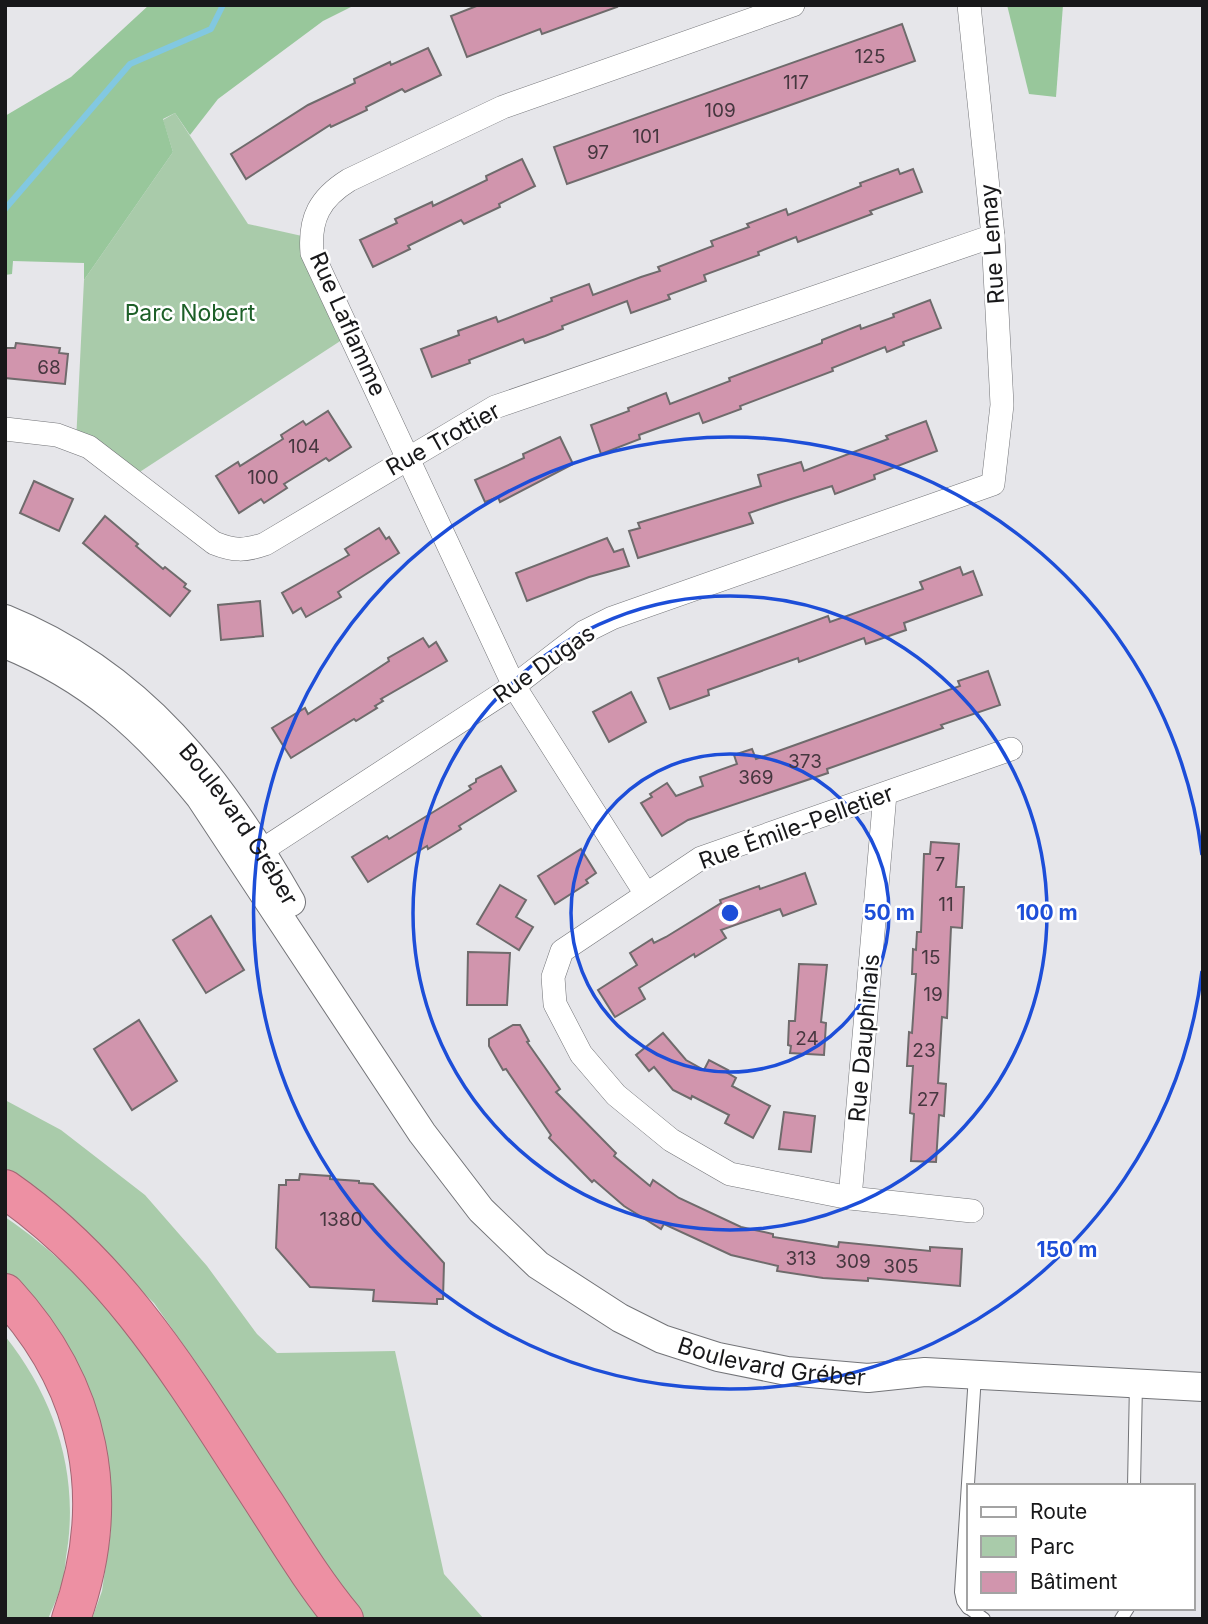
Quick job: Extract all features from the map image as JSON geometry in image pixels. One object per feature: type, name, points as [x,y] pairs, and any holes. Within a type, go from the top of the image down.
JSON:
[{"type":"highway","points":[[5,1189],[79,1248],[139,1317],[186,1383],[298,1555],[344,1619]]},
{"type":"highway","points":[[5,1293],[52,1353],[75,1402],[86,1442],[93,1499],[90,1542],[82,1585],[71,1619]]},
{"type":"street","name":"Rue Laflamme","points":[[646,894],[514,686],[313,253],[312,230],[321,203],[349,180],[503,107],[793,5]]},
{"type":"street","name":"Rue Lemay","points":[[969,5],[993,236],[1002,405],[993,484]]},
{"type":"street","name":"Rue Trottier","points":[[5,429],[57,435],[89,447],[214,543],[239,551],[265,544],[495,407],[993,236]]},
{"type":"street","name":"Rue Dugas","points":[[253,857],[514,686],[584,632],[612,618],[993,484]]},
{"type":"street","name":"Boulevard Gréber","points":[[5,619],[55,644],[94,668],[147,708],[190,752],[422,1133],[481,1210],[538,1265],[620,1318],[662,1339],[718,1357],[787,1371],[868,1378],[925,1372],[1203,1387]]},
{"type":"street","name":"Boulevard Gréber","points":[[5,644],[75,680],[131,720],[160,748],[253,857]]},
{"type":"street","name":"Rue Émile-Pelletier","points":[[972,1211],[850,1198],[730,1174],[671,1140],[616,1095],[581,1054],[555,1004],[553,977],[562,951],[710,854],[1010,749]]},
{"type":"street","name":"Rue Dauphinais","points":[[850,1198],[885,794]]},
{"type":"lane","points":[[968,1484],[975,1375]]},
{"type":"lane","points":[[1134,1484],[1136,1383]]},
{"type":"lane","points":[[967,1499],[961,1592],[967,1606]]},
{"type":"green space","points":[[149,5],[355,5],[323,21],[218,99],[190,135],[175,113],[163,119],[173,152],[84,280],[84,263],[13,261],[12,274],[5,275],[5,116],[71,77]]},
{"type":"green space","points":[[1007,5],[1063,5],[1056,97],[1029,94]]},
{"type":"green space","name":"Parc Nobert","points":[[175,113],[248,224],[311,238],[351,334],[129,479],[76,442],[84,280],[173,152],[163,120]]},
{"type":"green space","points":[[5,1100],[61,1130],[145,1195],[207,1266],[257,1334],[277,1353],[395,1351],[444,1574],[484,1619],[364,1619],[342,1593],[204,1374],[154,1303],[32,1186],[5,1168]]},
{"type":"green space","points":[[5,1217],[56,1257],[101,1302],[142,1351],[179,1403],[319,1619],[92,1619],[102,1591],[111,1530],[107,1466],[5,1279]]},
{"type":"green space","points":[[5,1336],[38,1386],[60,1440],[66,1468],[70,1497],[65,1569],[48,1619],[5,1619]]},
{"type":"building","points":[[479,5],[617,7],[542,34],[540,29],[467,57],[451,16]]},
{"type":"building","points":[[902,24],[915,61],[567,184],[554,147]]},
{"type":"building","points":[[428,48],[441,75],[405,92],[402,89],[366,107],[367,110],[331,127],[330,125],[246,179],[231,154],[308,105],[355,83],[354,79]]},
{"type":"building","points":[[522,159],[535,186],[499,204],[500,207],[464,224],[461,220],[408,246],[410,249],[373,267],[360,240],[397,223],[395,219],[432,202],[433,206],[487,180],[486,176]]},
{"type":"building","points":[[898,169],[900,174],[913,169],[922,192],[798,242],[796,237],[758,252],[759,255],[704,275],[706,281],[668,295],[670,299],[631,313],[627,301],[562,326],[563,329],[525,343],[523,339],[432,377],[421,349],[459,335],[458,331],[496,317],[498,322],[589,284],[593,295],[660,271],[658,267],[713,246],[711,241],[749,227],[747,224],[786,209],[788,215]]},
{"type":"building","points":[[930,300],[941,328],[903,342],[904,345],[887,352],[885,347],[832,368],[833,371],[740,406],[741,409],[703,423],[699,413],[639,435],[640,439],[601,454],[591,425],[666,393],[670,404],[730,381],[729,378],[822,343],[822,340],[860,325],[861,329],[894,317],[893,314]]},
{"type":"building","points":[[16,343],[60,348],[59,353],[68,354],[65,384],[5,378],[6,348],[15,348]]},
{"type":"building","points":[[328,411],[351,447],[329,461],[326,458],[284,484],[287,488],[264,503],[261,499],[239,513],[216,476],[238,462],[240,466],[283,439],[281,435],[303,421],[306,425]]},
{"type":"building","points":[[926,421],[937,451],[874,475],[875,479],[835,494],[832,486],[788,500],[749,513],[753,523],[638,558],[629,531],[640,528],[638,523],[761,486],[758,475],[801,462],[804,471],[888,439],[886,436]]},
{"type":"building","points":[[560,437],[573,464],[500,502],[498,497],[485,502],[475,480],[524,458],[523,454]]},
{"type":"building","points":[[34,481],[73,499],[59,531],[20,513]]},
{"type":"building","points":[[105,516],[163,569],[165,567],[186,584],[184,587],[190,591],[170,616],[83,543]]},
{"type":"building","points":[[379,528],[386,539],[389,537],[399,553],[338,592],[341,597],[306,617],[301,608],[293,613],[282,593],[349,555],[345,549]]},
{"type":"building","points":[[607,538],[614,552],[623,549],[629,566],[589,577],[527,601],[516,573]]},
{"type":"building","points":[[960,567],[963,575],[973,571],[982,595],[904,623],[906,630],[866,644],[864,638],[799,662],[798,658],[708,690],[709,695],[670,709],[658,678],[828,616],[830,622],[923,589],[920,582]]},
{"type":"building","points":[[260,601],[263,636],[221,640],[218,605]]},
{"type":"building","points":[[423,638],[429,647],[436,642],[447,661],[381,699],[383,701],[375,706],[377,708],[291,758],[272,728],[305,708],[308,714],[389,661],[388,658]]},
{"type":"building","points":[[988,671],[1000,705],[827,769],[828,773],[688,820],[662,836],[641,803],[667,783],[676,796],[703,786],[700,777],[737,764],[734,755],[752,749],[756,759],[960,686],[958,681]]},
{"type":"building","points":[[631,692],[646,722],[609,742],[593,712]]},
{"type":"building","points":[[501,766],[516,791],[459,826],[461,829],[368,882],[352,857],[387,836],[389,839],[471,789],[469,786],[476,782],[476,779]]},
{"type":"building","points":[[931,842],[959,844],[956,887],[964,887],[962,928],[951,927],[947,1018],[942,1017],[938,1083],[946,1084],[944,1116],[939,1115],[936,1162],[911,1161],[913,1066],[907,1066],[916,974],[912,974],[913,949],[916,950],[917,932],[921,932],[924,854],[930,854]]},
{"type":"building","points":[[581,849],[596,873],[586,880],[588,883],[555,904],[538,876]]},
{"type":"building","points":[[805,873],[816,904],[783,916],[780,909],[721,930],[726,938],[639,988],[645,999],[615,1017],[598,990],[637,965],[630,953],[652,939],[654,943],[666,937],[721,903],[720,900]]},
{"type":"building","points":[[500,885],[526,900],[516,917],[533,927],[519,950],[477,924]]},
{"type":"building","points":[[211,916],[244,970],[206,993],[173,940]]},
{"type":"building","points":[[468,952],[510,953],[507,1005],[467,1005]]},
{"type":"building","points":[[799,964],[827,965],[821,1022],[826,1023],[824,1055],[790,1053],[789,1021],[795,1021]]},
{"type":"building","points":[[139,1020],[177,1081],[132,1110],[94,1049]]},
{"type":"building","points":[[513,1025],[520,1025],[529,1041],[527,1042],[560,1089],[556,1092],[616,1153],[614,1156],[650,1186],[653,1180],[679,1198],[741,1227],[773,1234],[773,1237],[838,1247],[839,1242],[930,1251],[930,1247],[962,1249],[960,1286],[868,1278],[868,1281],[823,1278],[777,1271],[778,1266],[731,1255],[664,1224],[661,1229],[624,1206],[594,1180],[592,1182],[549,1138],[551,1135],[506,1069],[503,1070],[489,1046],[489,1039]]},
{"type":"building","points":[[663,1033],[686,1060],[704,1070],[709,1060],[728,1070],[726,1072],[736,1078],[732,1086],[770,1106],[753,1138],[725,1123],[729,1115],[692,1096],[691,1099],[673,1090],[654,1067],[649,1071],[636,1055]]},
{"type":"building","points":[[784,1112],[815,1116],[811,1152],[779,1149]]},
{"type":"building","points":[[300,1174],[373,1184],[444,1263],[443,1299],[437,1299],[437,1304],[373,1301],[374,1290],[310,1287],[276,1248],[279,1185],[286,1185],[286,1180],[299,1180]]},
{"type":"waterway","points":[[5,209],[130,64],[211,29],[223,5]]}]
